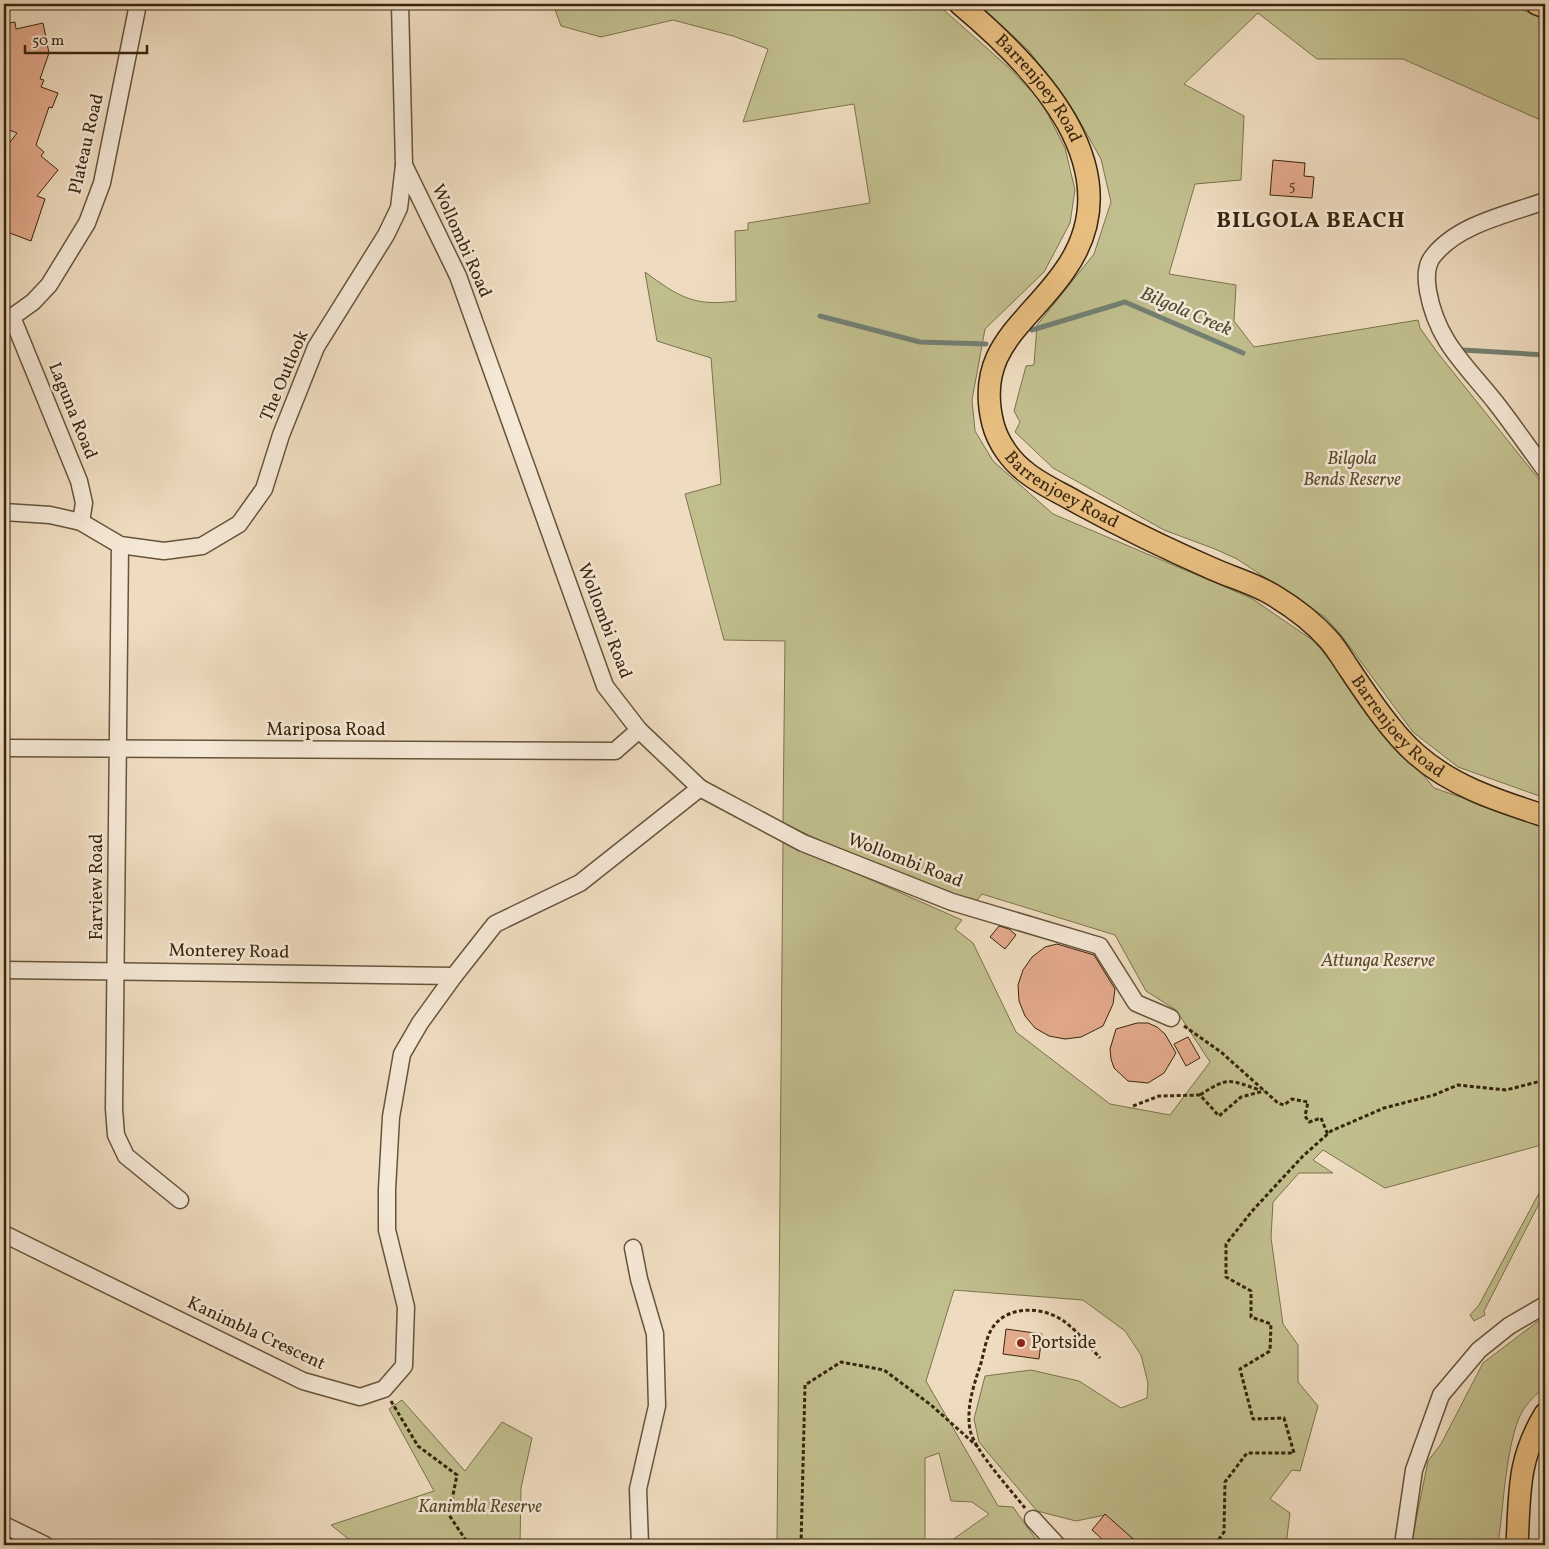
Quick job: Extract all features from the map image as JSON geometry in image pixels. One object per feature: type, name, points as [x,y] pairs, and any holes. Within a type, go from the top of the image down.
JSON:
[{"type":"main road","name":"Barrenjoey Road","points":[[960,4],[1016,56],[1062,116],[1084,162],[1091,197],[1087,223],[1073,257],[1065,270],[1001,348],[990,371],[989,395],[992,420],[995,432],[1008,454],[1026,472],[1040,482],[1108,519],[1271,594],[1298,611],[1330,640],[1380,712],[1415,753],[1454,782],[1505,803],[1545,816]]},
{"type":"main road","points":[[1537,4],[1545,7]]},
{"type":"main road","points":[[1517,1545],[1522,1465],[1533,1434],[1545,1414]]},
{"type":"street","name":"Plateau Road","points":[[8,317],[32,302],[49,285],[87,223],[102,183],[138,4]]},
{"type":"street","name":"The Outlook","points":[[4,512],[50,515],[81,522],[120,545],[164,551],[202,546],[239,524],[264,489],[281,435],[316,347],[386,234],[399,208],[404,165],[400,4]]},
{"type":"street","name":"Wollombi Road","points":[[404,165],[458,276],[604,686],[639,730],[700,788],[803,843],[952,902],[1100,946],[1136,1003],[1171,1018]]},
{"type":"street","points":[[1545,201],[1479,225],[1448,242],[1432,257],[1427,281],[1436,319],[1448,345],[1464,367],[1495,402],[1545,470]]},
{"type":"street","name":"Laguna Road","points":[[8,317],[79,481],[84,503],[81,522]]},
{"type":"street","name":"Farview Road","points":[[120,545],[117,971],[114,1109],[116,1135],[126,1156],[180,1200]]},
{"type":"street","name":"Mariposa Road","points":[[4,748],[615,751],[639,730]]},
{"type":"street","points":[[384,1389],[404,1366],[406,1307],[387,1230],[391,1117],[402,1054],[420,1023],[454,976],[496,924],[580,883],[700,788]]},
{"type":"street","name":"Monterey Road","points":[[4,970],[454,976]]},
{"type":"street","name":"Kanimbla Crescent","points":[[4,1234],[303,1381],[329,1390],[360,1397],[384,1389]]},
{"type":"street","points":[[633,1248],[639,1280],[655,1334],[657,1406],[638,1489],[640,1545]]},
{"type":"street","points":[[1403,1545],[1414,1470],[1441,1395],[1478,1350],[1509,1326],[1545,1305]]},
{"type":"street","points":[[1033,1519],[1057,1545]]},
{"type":"street","points":[[4,1525],[45,1545]]},
{"type":"path","points":[[1171,1018],[1221,1052],[1264,1091],[1284,1105],[1292,1099],[1308,1102],[1305,1116],[1309,1122],[1321,1118],[1328,1135]]},
{"type":"path","points":[[1133,1106],[1158,1096],[1200,1096],[1215,1086],[1229,1080],[1264,1091]]},
{"type":"path","points":[[1215,1545],[1224,1532],[1225,1482],[1247,1453],[1294,1453],[1284,1418],[1253,1419],[1240,1369],[1270,1351],[1271,1324],[1251,1317],[1251,1291],[1226,1276],[1226,1244],[1259,1203],[1303,1156],[1328,1135],[1384,1108],[1434,1096],[1458,1085],[1506,1090],[1545,1080]]},
{"type":"path","points":[[1200,1096],[1219,1116],[1241,1097],[1264,1091]]},
{"type":"path","points":[[978,1447],[971,1431],[970,1398],[990,1331],[999,1319],[1016,1312],[1035,1310],[1049,1313],[1066,1322],[1100,1358]]},
{"type":"path","points":[[801,1545],[805,1385],[841,1362],[884,1370],[931,1405],[978,1447],[1033,1519]]},
{"type":"path","points":[[384,1389],[418,1446],[457,1474],[449,1515],[469,1545]]},
{"type":"green space","name":"Attunga Reserve","points":[[553,4],[937,4],[1007,66],[1041,101],[1065,148],[1075,190],[1070,223],[1044,272],[985,329],[972,400],[975,431],[993,461],[1053,514],[1251,598],[1314,641],[1434,788],[1545,826],[1545,1144],[1385,1188],[1323,1150],[1313,1160],[1333,1173],[1299,1173],[1273,1202],[1271,1238],[1283,1324],[1298,1345],[1298,1382],[1318,1406],[1300,1471],[1292,1470],[1270,1499],[1290,1513],[1286,1545],[1140,1545],[1105,1515],[1076,1521],[1037,1511],[979,1442],[974,1419],[985,1376],[1031,1370],[1079,1381],[1121,1408],[1147,1398],[1148,1383],[1141,1355],[1125,1331],[1083,1300],[954,1290],[926,1381],[998,1506],[1013,1507],[1040,1545],[945,1545],[989,1514],[972,1502],[951,1501],[939,1453],[925,1458],[925,1545],[777,1545],[783,841],[962,920],[955,929],[973,943],[1016,1032],[1110,1104],[1170,1115],[1210,1062],[1176,1010],[1146,991],[1115,935],[982,894],[969,910],[783,823],[785,641],[724,640],[685,494],[721,484],[711,358],[657,341],[645,272],[687,298],[708,302],[736,301],[735,231],[748,230],[748,223],[870,203],[854,104],[743,122],[768,49],[733,36],[673,20],[601,37],[561,26]]},
{"type":"green space","name":"Bilgola Bends Reserve","points":[[979,4],[1505,4],[1545,18],[1545,122],[1403,59],[1317,59],[1258,13],[1184,84],[1244,116],[1241,180],[1195,184],[1169,274],[1236,285],[1234,321],[1254,347],[1418,320],[1420,328],[1437,352],[1545,487],[1545,798],[1458,767],[1413,732],[1341,635],[1325,617],[1237,559],[1164,530],[1053,468],[1015,432],[1020,422],[1014,411],[1026,366],[1034,365],[1037,325],[1094,254],[1111,202],[1101,159],[1075,113],[1029,51]]},
{"type":"green space","points":[[1545,1182],[1545,1192],[1484,1311],[1485,1315],[1474,1321],[1470,1315],[1479,1305]]},
{"type":"green space","points":[[1545,1316],[1545,1387],[1522,1412],[1512,1440],[1498,1545],[1411,1545],[1428,1461],[1441,1444],[1483,1363]]},
{"type":"green space","name":"Kanimbla Reserve","points":[[402,1400],[465,1471],[502,1422],[532,1438],[521,1488],[520,1545],[356,1545],[331,1525],[434,1491],[389,1409]]},
{"type":"green space","points":[[1545,1468],[1545,1545],[1540,1545]]},
{"type":"building","points":[[15,22],[16,29],[43,23],[49,53],[40,79],[44,80],[41,87],[58,93],[52,108],[49,107],[36,145],[44,152],[41,156],[58,170],[37,196],[45,199],[31,241],[7,232],[8,230],[4,228],[4,150],[17,133],[4,128],[4,24]]},
{"type":"building","points":[[1273,160],[1305,163],[1304,176],[1314,177],[1312,198],[1270,195]]},
{"type":"building","points":[[999,926],[1009,929],[1016,935],[1005,949],[990,937]]},
{"type":"building","points":[[1057,944],[1094,955],[1115,989],[1113,1004],[1103,1026],[1081,1037],[1065,1039],[1049,1036],[1035,1028],[1025,1016],[1019,1001],[1018,985],[1023,970],[1032,957],[1045,947]]},
{"type":"building","points":[[1137,1023],[1148,1023],[1157,1027],[1165,1034],[1176,1053],[1164,1073],[1148,1083],[1128,1081],[1114,1068],[1111,1059],[1110,1049],[1116,1029]]},
{"type":"building","points":[[1188,1037],[1200,1058],[1186,1066],[1174,1044]]},
{"type":"building","points":[[1006,1329],[1042,1334],[1039,1359],[1003,1354]]},
{"type":"building","points":[[1105,1514],[1140,1545],[1097,1545],[1102,1539],[1092,1530]]},
{"type":"waterway","name":"Bilgola Creek","points":[[1032,330],[1125,302],[1243,353]]},
{"type":"waterway","name":"Bilgola Creek","points":[[820,316],[920,342],[986,344]]},
{"type":"waterway","name":"Bilgola Creek","points":[[1463,350],[1545,355]]},
{"type":"place","name":"Portside","points":[[1021,1343]]},
{"type":"district","name":"BILGOLA BEACH","points":[[1311,221]]}]
